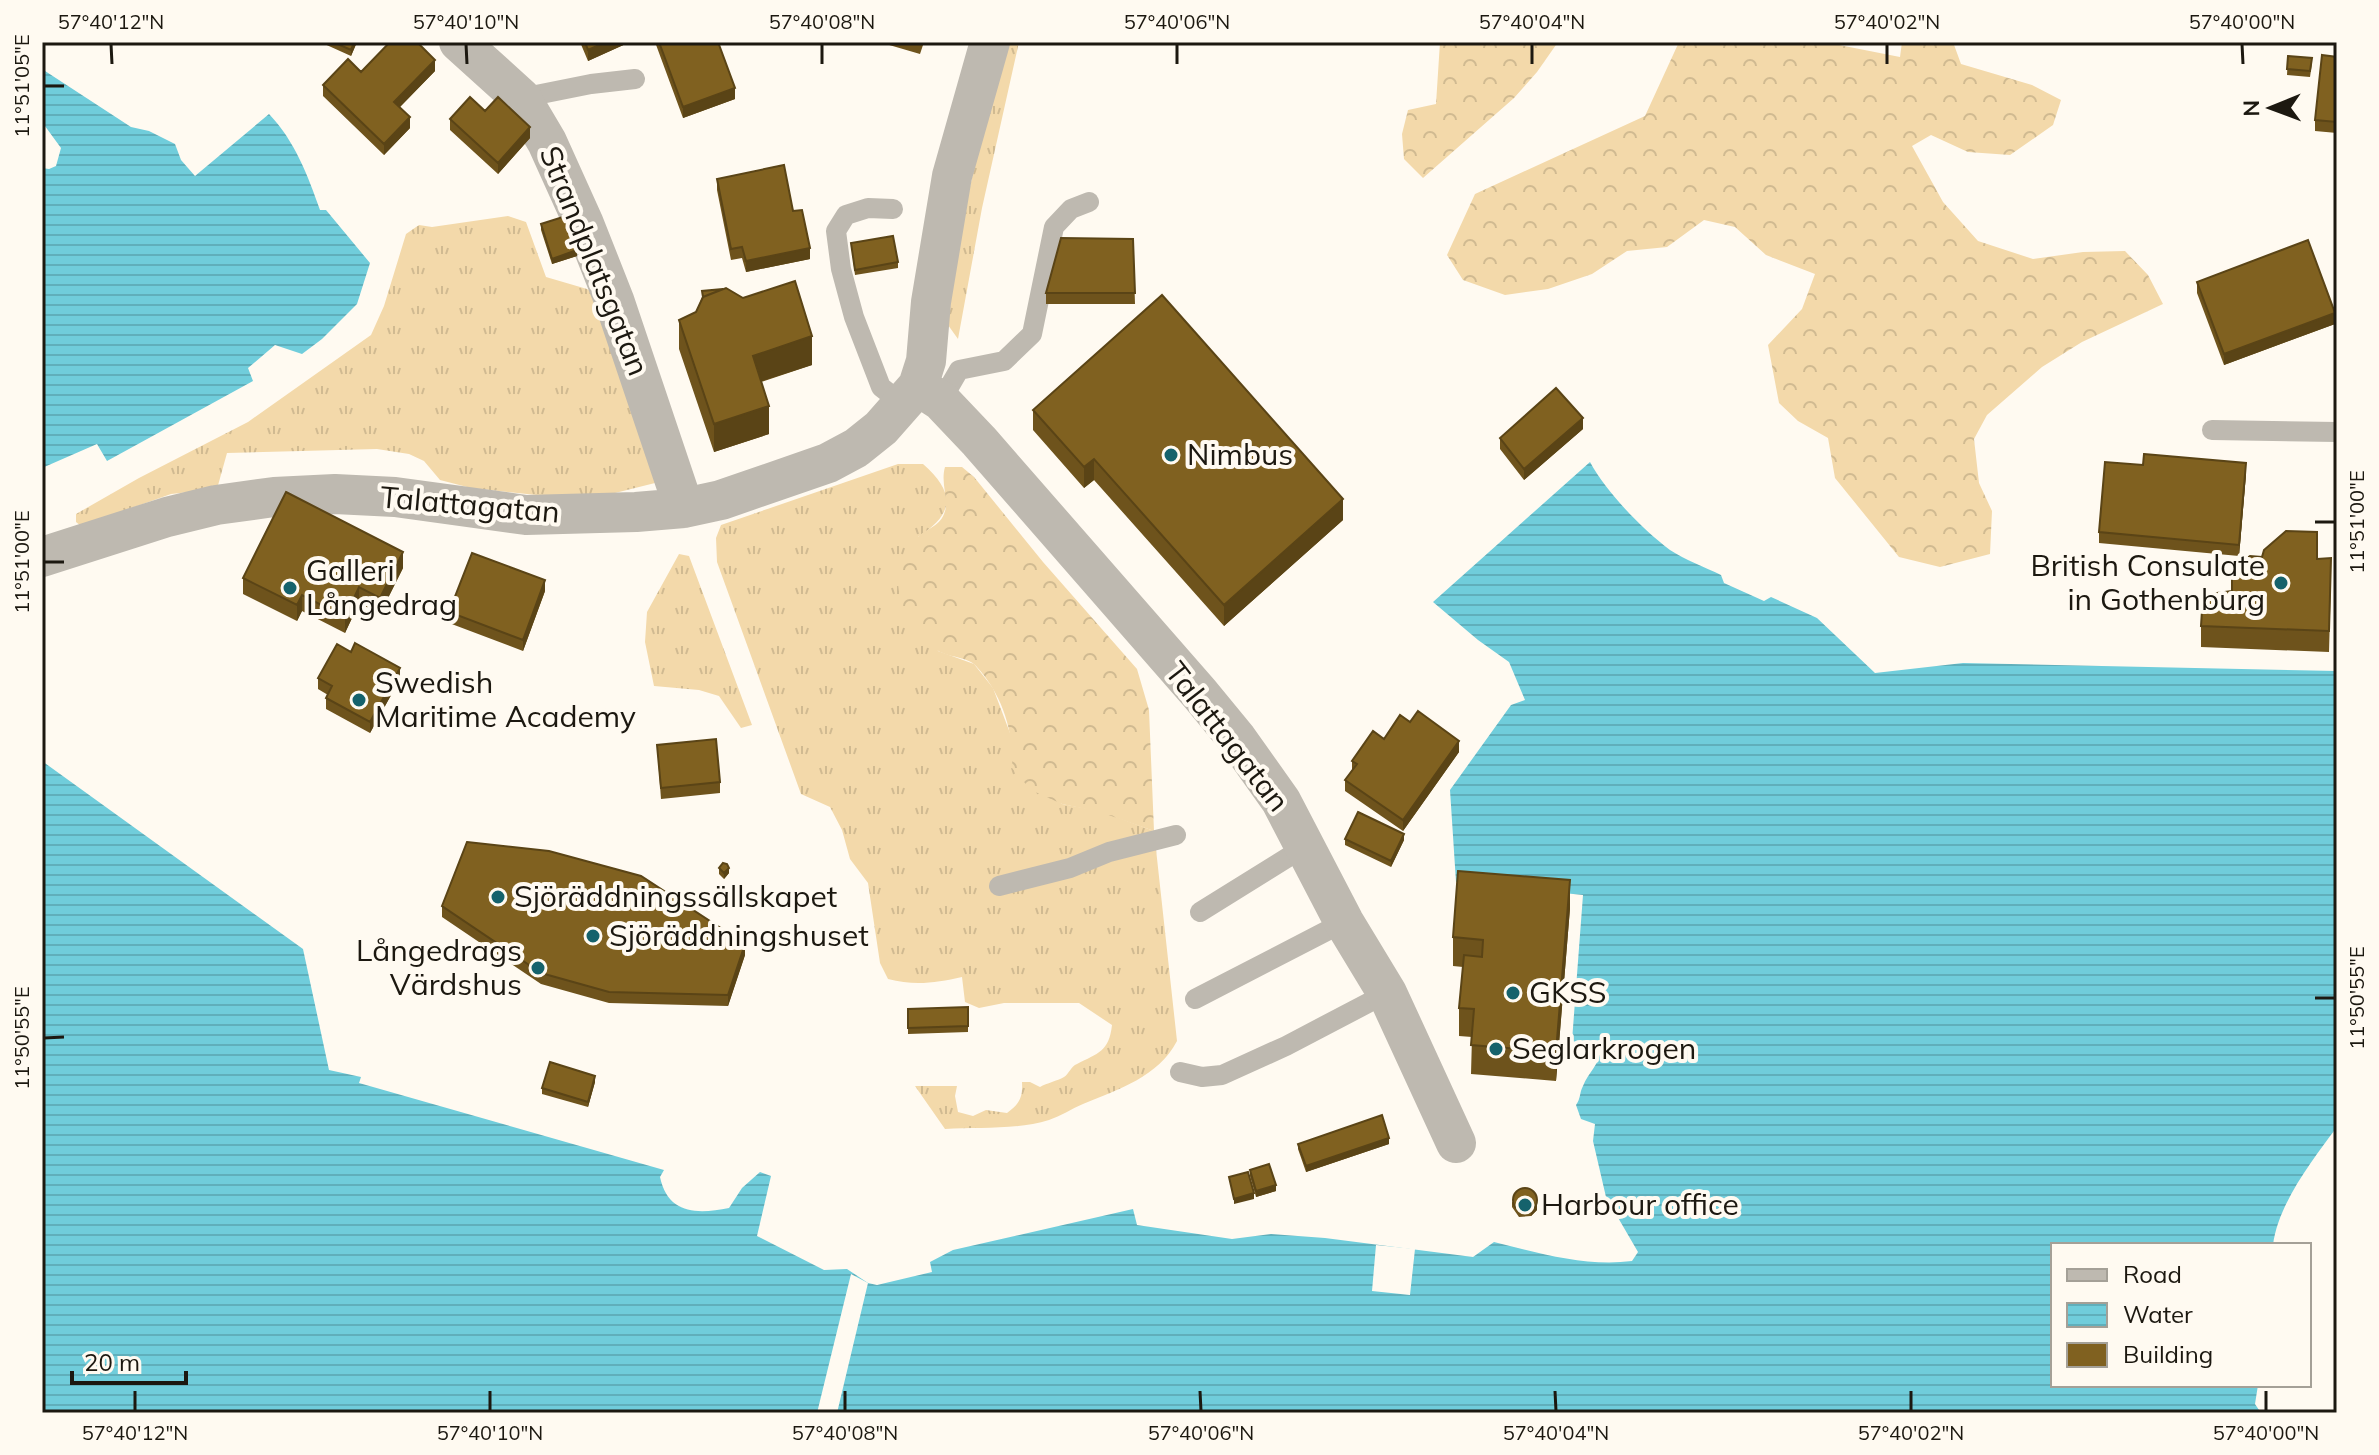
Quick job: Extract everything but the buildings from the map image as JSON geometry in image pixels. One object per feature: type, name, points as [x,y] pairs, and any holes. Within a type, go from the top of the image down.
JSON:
[{"type":"street","name":"Strandplatsgatan","points":[[459,42],[521,98],[547,142],[614,300],[684,508]]},
{"type":"street","points":[[921,397],[933,286],[952,176],[990,42]]},
{"type":"street","name":"Talattagatan","points":[[42,557],[167,517],[216,505],[274,497],[335,494],[395,497],[526,515],[684,508],[758,488],[828,463],[856,448],[921,397],[989,453],[1237,739],[1281,801],[1344,922],[1387,993],[1456,1143]]},
{"type":"lane","points":[[521,98],[635,79]]},
{"type":"lane","points":[[893,209],[868,208],[846,215],[836,231],[841,269],[854,317],[881,387],[921,397],[959,370],[1004,361],[1032,334],[1054,227],[1071,209],[1089,202]]},
{"type":"lane","points":[[2212,430],[2337,432]]},
{"type":"lane","points":[[999,886],[1176,835]]},
{"type":"lane","points":[[1200,912],[1306,846]]},
{"type":"lane","points":[[1195,999],[1344,922]]},
{"type":"lane","points":[[1180,1072],[1202,1077],[1233,1071],[1387,993]]},
{"type":"green space","points":[[1002,42],[1019,42],[982,208],[958,339],[948,325],[946,295]]},
{"type":"green space","points":[[1440,42],[1558,42],[1514,98],[1423,178],[1404,159],[1402,134],[1408,110],[1436,104]]},
{"type":"green space","points":[[1679,42],[1824,42],[1900,57],[1902,42],[1953,42],[1961,64],[2032,85],[2061,100],[2053,125],[2010,155],[1968,152],[1931,135],[1912,146],[1943,202],[1978,241],[2033,259],[2083,252],[2125,251],[2148,275],[2163,304],[2082,342],[2042,367],[1987,415],[1974,439],[1979,483],[1992,511],[1990,554],[1940,567],[1899,557],[1835,478],[1828,438],[1798,421],[1779,403],[1768,345],[1802,309],[1815,274],[1766,255],[1735,227],[1704,220],[1667,247],[1627,251],[1592,274],[1548,289],[1505,295],[1463,280],[1447,255],[1475,194],[1645,116]]},
{"type":"green space","points":[[508,216],[526,222],[546,277],[587,289],[604,301],[667,480],[615,493],[555,497],[471,488],[440,480],[424,461],[409,454],[377,449],[227,453],[217,489],[171,494],[81,526],[76,522],[76,514],[248,422],[371,335],[384,306],[406,234],[419,225],[432,227]]},
{"type":"green space","points":[[898,464],[923,464],[941,484],[945,494],[946,503],[939,520],[918,537],[938,651],[974,664],[993,688],[1013,741],[1013,768],[1062,804],[1100,811],[1154,831],[1177,1041],[1148,1073],[1110,1093],[1037,1123],[945,1129],[915,1086],[957,1086],[958,1112],[973,1116],[986,1110],[1007,1113],[1019,1100],[1022,1082],[1040,1087],[1064,1077],[1075,1065],[1097,1054],[1105,1046],[1112,1025],[1079,1003],[1004,1003],[979,1008],[965,1002],[962,977],[925,983],[888,979],[880,963],[868,883],[850,859],[842,830],[830,807],[801,794],[717,562],[716,538],[721,525]]},
{"type":"green space","points":[[945,467],[962,467],[974,477],[1043,562],[1137,669],[1149,710],[1154,831],[1100,812],[1062,804],[1031,790],[1012,768],[1008,727],[999,701],[985,677],[972,663],[937,650],[913,625],[899,592],[899,570],[917,538],[939,522],[944,514]]},
{"type":"green space","points":[[679,554],[689,556],[752,725],[741,728],[719,696],[699,690],[654,686],[645,642],[647,612]]},
{"type":"water","points":[[42,69],[131,127],[149,131],[175,144],[181,160],[195,176],[269,114],[293,147],[320,210],[326,210],[370,263],[357,304],[302,354],[275,345],[248,368],[253,381],[107,461],[97,444],[42,468],[42,168],[56,166],[61,148],[42,122]]},
{"type":"water","points":[[1590,462],[1626,510],[1670,550],[1721,575],[1724,583],[1764,601],[1771,597],[1817,618],[1875,673],[1963,663],[2337,671],[2337,1127],[2289,1198],[2273,1243],[2051,1243],[2051,1387],[2258,1387],[2255,1404],[2261,1413],[42,1413],[42,761],[303,949],[329,1070],[361,1077],[359,1083],[664,1170],[660,1177],[664,1189],[670,1199],[686,1209],[706,1211],[729,1208],[742,1188],[760,1172],[771,1176],[757,1236],[824,1270],[847,1269],[868,1283],[877,1285],[932,1272],[930,1262],[953,1250],[1133,1209],[1137,1225],[1232,1239],[1271,1234],[1325,1238],[1473,1257],[1494,1242],[1580,1261],[1632,1261],[1638,1252],[1606,1197],[1593,1141],[1595,1124],[1581,1119],[1576,1105],[1601,1049],[1572,1041],[1583,895],[1456,882],[1450,790],[1511,705],[1525,700],[1509,662],[1433,602]]},
{"type":"pier","points":[[1376,1245],[1415,1249],[1410,1295],[1372,1291]]},
{"type":"pier","points":[[851,1274],[868,1283],[837,1413],[817,1413]]},
{"type":"place","name":"Nimbus","points":[[1171,455]]},
{"type":"place","name":"British Consulate in Gothenburg","points":[[2281,583]]},
{"type":"place","name":"Galleri Långedrag","points":[[290,588]]},
{"type":"place","name":"Swedish Maritime Academy","points":[[359,700]]},
{"type":"place","name":"Sjöräddningssällskapet","points":[[498,897]]},
{"type":"place","name":"Sjöräddningshuset","points":[[593,936]]},
{"type":"place","name":"Långedrags Värdshus","points":[[538,968]]},
{"type":"place","name":"GKSS","points":[[1513,993]]},
{"type":"place","name":"Seglarkrogen","points":[[1496,1049]]},
{"type":"place","name":"Harbour office","points":[[1525,1205]]}]
